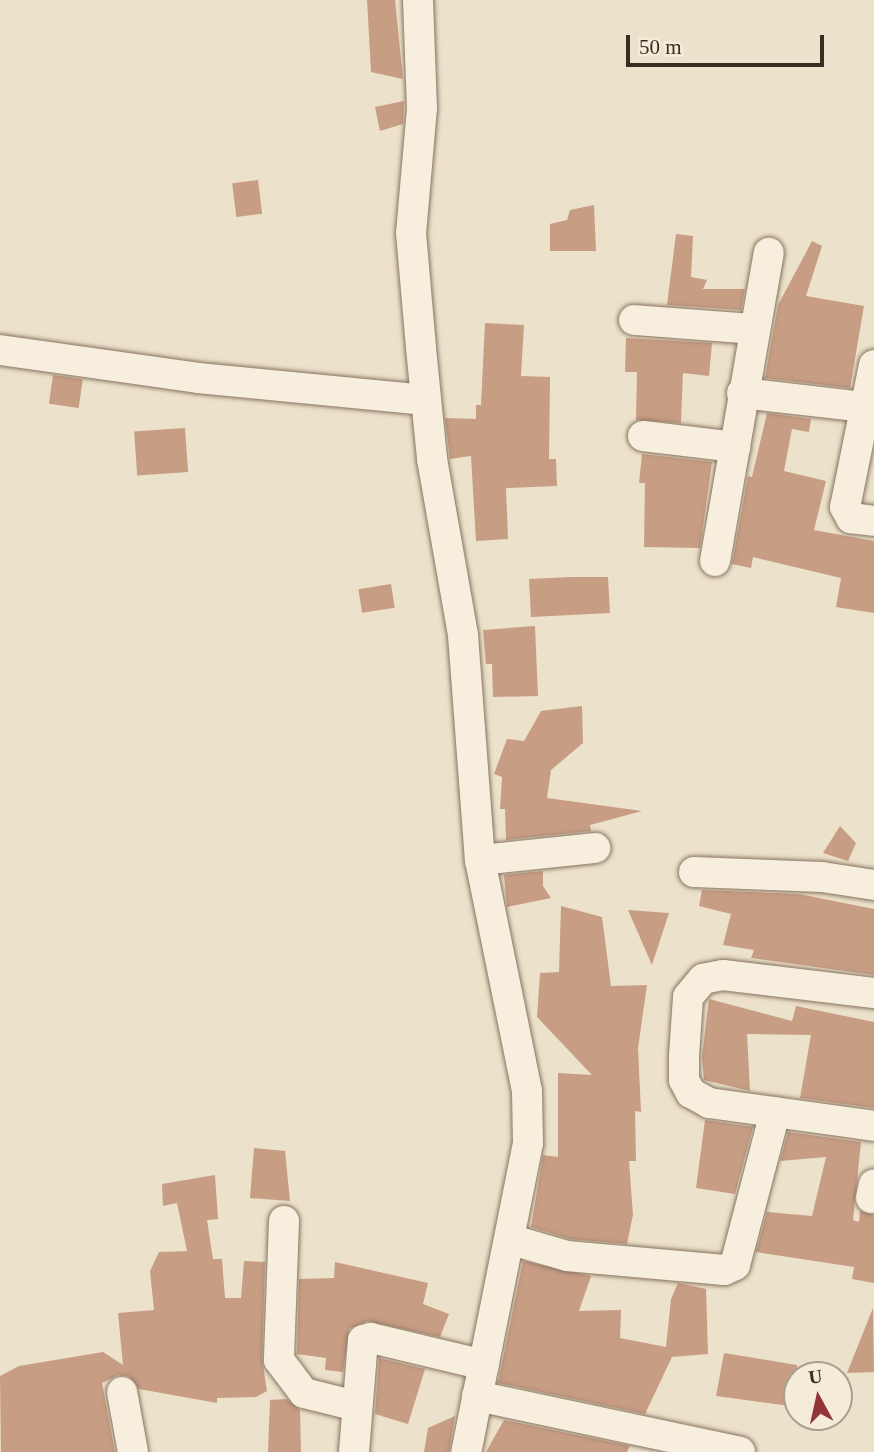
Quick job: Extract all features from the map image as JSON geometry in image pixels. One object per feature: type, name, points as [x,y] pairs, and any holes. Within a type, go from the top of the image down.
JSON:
[{"type":"street","points":[[418,0],[422,108],[411,233],[426,400],[432,459],[463,635],[480,860],[526,1073],[528,1143],[512,1240],[466,1452]]},
{"type":"street","points":[[715,561],[742,393],[769,253]]},
{"type":"street","points":[[634,320],[754,329]]},
{"type":"street","points":[[0,350],[198,378],[426,400]]},
{"type":"street","points":[[874,365],[870,408],[845,508],[851,518],[874,521]]},
{"type":"street","points":[[742,393],[870,408]]},
{"type":"street","points":[[643,436],[734,447]]},
{"type":"street","points":[[480,860],[594,848]]},
{"type":"street","points":[[694,872],[822,877],[874,885]]},
{"type":"street","points":[[874,993],[723,975],[693,987],[688,998],[684,1056],[684,1080],[691,1093],[709,1103],[874,1126]]},
{"type":"street","points":[[512,1240],[567,1255],[724,1270],[736,1265],[775,1112]]},
{"type":"street","points":[[284,1221],[279,1360],[287,1376],[304,1392],[356,1406]]},
{"type":"street","points":[[354,1452],[363,1340],[368,1337],[484,1365]]},
{"type":"street","points":[[122,1392],[133,1452]]},
{"type":"street","points":[[477,1396],[740,1452]]},
{"type":"building","points":[[367,0],[395,0],[403,79],[371,72]]},
{"type":"building","points":[[404,101],[403,124],[380,131],[375,107]]},
{"type":"building","points":[[258,180],[262,214],[236,217],[232,183]]},
{"type":"building","points":[[594,205],[596,251],[550,251],[550,224],[567,220],[570,210]]},
{"type":"building","points":[[676,234],[693,236],[691,277],[707,280],[703,289],[745,289],[741,310],[667,305]]},
{"type":"building","points":[[812,241],[822,246],[806,296],[864,306],[850,388],[765,378],[778,305]]},
{"type":"building","points":[[485,323],[524,325],[521,376],[550,377],[549,459],[556,459],[557,486],[506,488],[508,539],[476,541],[471,456],[450,459],[445,418],[476,419],[476,405],[481,405]]},
{"type":"building","points":[[626,338],[712,343],[709,376],[683,373],[681,423],[636,420],[637,372],[625,372]]},
{"type":"building","points":[[53,375],[83,379],[79,408],[49,404]]},
{"type":"building","points":[[767,413],[811,419],[809,432],[792,429],[784,471],[826,481],[814,530],[874,541],[874,613],[836,607],[841,578],[753,557],[751,568],[732,564],[748,476],[752,477]]},
{"type":"building","points":[[185,428],[188,472],[137,475],[134,432]]},
{"type":"building","points":[[642,454],[712,462],[700,548],[644,547],[645,483],[639,483]]},
{"type":"building","points":[[608,577],[610,613],[531,617],[529,579]]},
{"type":"building","points":[[391,584],[395,608],[362,613],[358,589]]},
{"type":"building","points":[[535,626],[538,696],[493,697],[492,664],[486,664],[483,630]]},
{"type":"building","points":[[582,706],[583,743],[551,770],[547,798],[642,811],[590,825],[591,831],[506,840],[505,809],[500,809],[502,777],[494,774],[507,739],[524,741],[541,711]]},
{"type":"building","points":[[840,826],[856,843],[848,861],[823,853]]},
{"type":"building","points":[[543,871],[543,886],[551,898],[507,907],[504,875]]},
{"type":"building","points":[[702,890],[799,894],[874,909],[874,975],[751,958],[754,950],[723,945],[731,914],[699,906]]},
{"type":"building","points":[[561,906],[602,917],[611,986],[647,985],[638,1048],[641,1112],[635,1111],[636,1161],[629,1161],[633,1215],[627,1244],[570,1239],[531,1227],[543,1155],[558,1157],[558,1073],[592,1075],[537,1017],[540,973],[559,972]]},
{"type":"building","points":[[628,910],[669,913],[652,965]]},
{"type":"building","points":[[709,999],[792,1021],[796,1006],[874,1022],[874,1108],[800,1098],[811,1035],[747,1034],[750,1091],[704,1080],[702,1057]]},
{"type":"building","points":[[705,1120],[753,1127],[735,1194],[696,1188]]},
{"type":"building","points":[[788,1132],[861,1142],[853,1220],[859,1222],[860,1211],[874,1215],[874,1283],[852,1279],[854,1267],[756,1252],[767,1212],[812,1216],[826,1157],[780,1161]]},
{"type":"building","points":[[254,1148],[285,1151],[290,1201],[250,1198]]},
{"type":"building","points":[[215,1175],[218,1219],[207,1220],[213,1259],[222,1259],[225,1298],[241,1298],[244,1261],[265,1262],[262,1359],[267,1391],[256,1397],[217,1398],[217,1403],[139,1389],[128,1376],[118,1375],[102,1383],[115,1452],[1,1452],[0,1376],[19,1366],[103,1352],[123,1365],[118,1313],[154,1310],[150,1271],[159,1252],[187,1251],[177,1203],[163,1206],[162,1184]]},
{"type":"building","points":[[523,1261],[591,1276],[579,1311],[621,1310],[620,1338],[666,1347],[671,1299],[678,1283],[706,1289],[708,1354],[672,1357],[645,1414],[498,1383]]},
{"type":"building","points":[[335,1262],[428,1283],[423,1304],[449,1314],[440,1337],[367,1321],[349,1329],[343,1372],[325,1370],[326,1358],[297,1354],[299,1279],[334,1278]]},
{"type":"building","points":[[873,1308],[874,1372],[853,1373],[852,1361]]},
{"type":"building","points":[[724,1353],[783,1363],[783,1405],[716,1396]]},
{"type":"building","points":[[379,1358],[425,1369],[408,1424],[375,1414]]},
{"type":"building","points":[[287,1399],[300,1410],[301,1452],[268,1452],[270,1400]]},
{"type":"building","points":[[455,1416],[449,1452],[424,1452],[428,1428]]},
{"type":"building","points":[[504,1420],[630,1446],[627,1452],[486,1452]]}]
